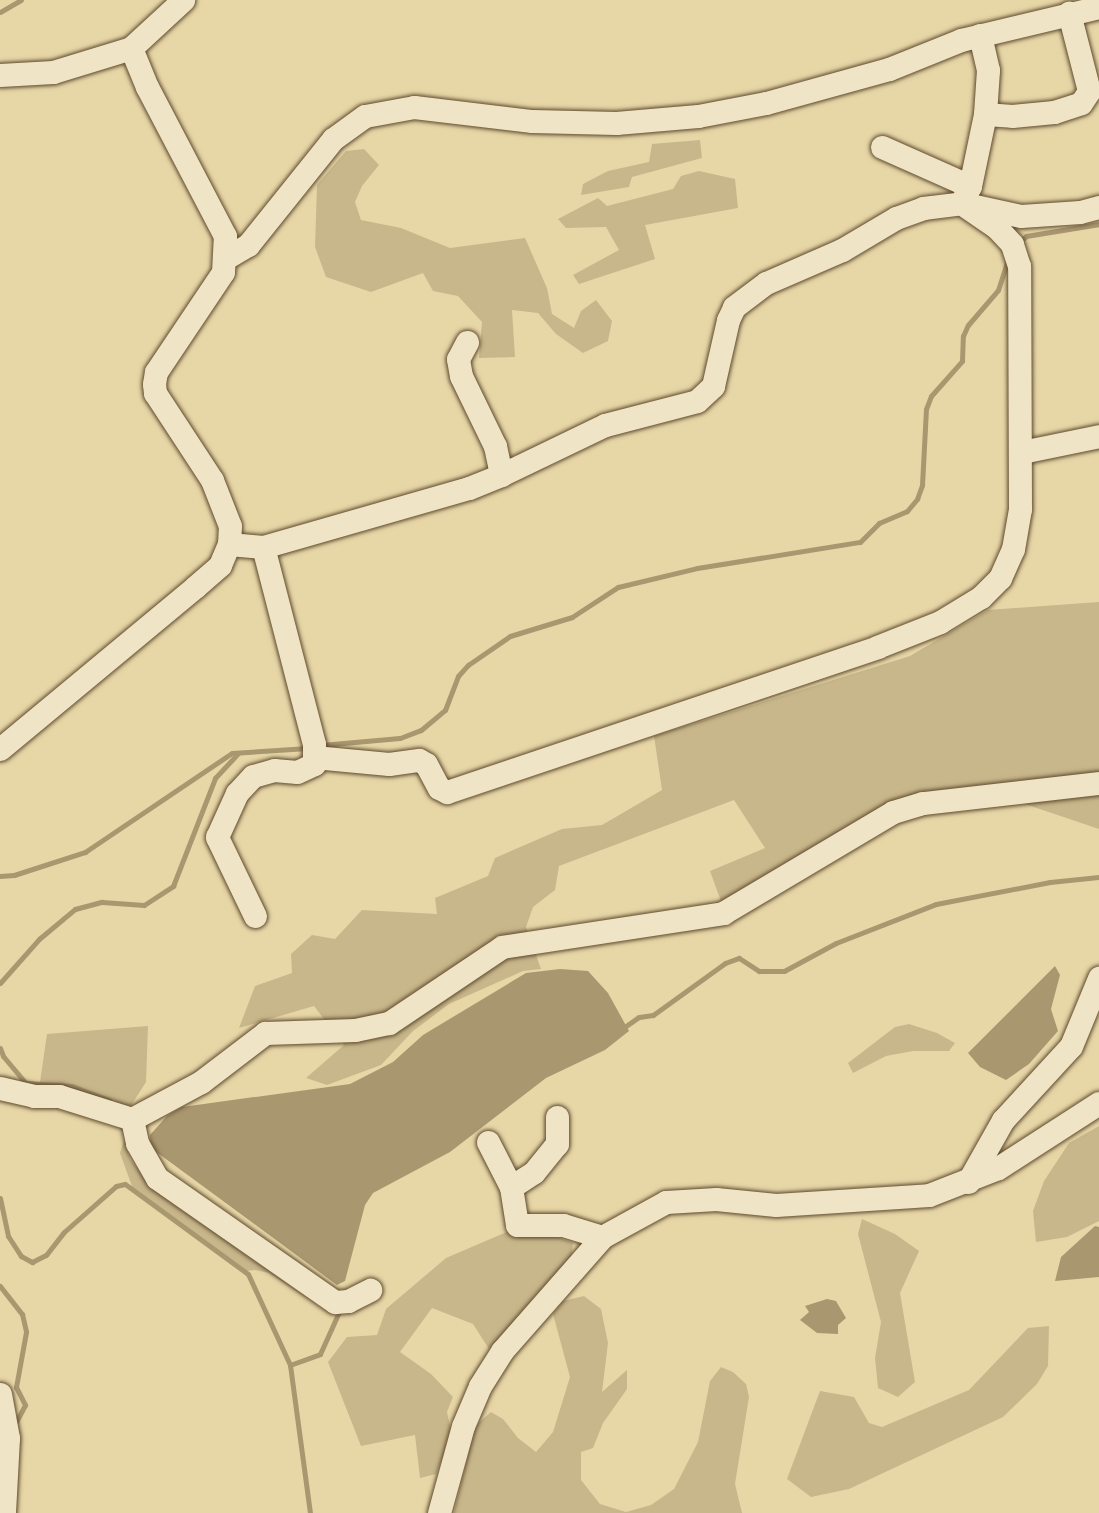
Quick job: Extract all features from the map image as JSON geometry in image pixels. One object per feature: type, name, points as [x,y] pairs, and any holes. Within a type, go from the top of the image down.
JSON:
[{"type":"street","points":[[0,75],[53,72],[131,48],[183,0]]},
{"type":"street","points":[[226,258],[248,245],[333,139],[365,116],[414,107],[544,121],[616,123],[698,116],[765,103],[888,69],[980,35],[1099,7]]},
{"type":"street","points":[[985,114],[1012,116],[1054,112],[1081,103],[1089,91],[1069,13]]},
{"type":"street","points":[[965,195],[985,114],[988,71],[980,35]]},
{"type":"street","points":[[0,749],[89,679],[220,565],[229,544],[230,526],[212,480],[155,393],[154,384],[156,372],[223,272],[226,258],[225,236],[217,216],[147,87],[131,48]]},
{"type":"street","points":[[883,147],[965,195],[1021,216],[1080,212],[1099,206]]},
{"type":"street","points":[[314,750],[389,764],[419,761],[426,764],[439,788],[447,792],[877,647],[965,609],[1000,578],[1013,549],[1020,509],[1022,452],[1014,247],[965,195]]},
{"type":"street","points":[[229,544],[263,547],[501,475],[605,425],[696,401],[713,386],[728,320],[734,307],[766,284],[842,250],[896,218],[965,195]]},
{"type":"street","points":[[467,342],[458,359],[461,376],[495,446],[501,475]]},
{"type":"street","points":[[1022,452],[1099,436]]},
{"type":"street","points":[[255,916],[217,837],[237,793],[253,776],[274,770],[297,772],[314,764],[314,750],[263,547]]},
{"type":"street","points":[[0,1088],[34,1096],[59,1096],[132,1119],[201,1082],[265,1033],[355,1030],[389,1023],[502,947],[723,913],[893,812],[923,803],[1099,783]]},
{"type":"street","points":[[968,1182],[1003,1120],[1071,1046],[1099,978]]},
{"type":"street","points":[[439,1513],[463,1426],[480,1386],[502,1351],[602,1237],[666,1202],[716,1199],[776,1205],[929,1195],[968,1182],[998,1168],[1099,1103]]},
{"type":"street","points":[[511,1187],[534,1172],[557,1143],[557,1116]]},
{"type":"street","points":[[132,1119],[137,1143],[157,1178],[334,1302],[348,1301],[370,1290]]},
{"type":"street","points":[[488,1142],[511,1187],[517,1225],[563,1225],[602,1237]]},
{"type":"street","points":[[0,1394],[7,1432],[4,1513]]},
{"type":"shaded area","points":[[700,140],[702,158],[632,177],[629,187],[581,195],[583,184],[608,171],[649,162],[652,144]]},
{"type":"shaded area","points":[[364,149],[379,165],[362,186],[355,202],[361,220],[401,228],[450,248],[525,238],[547,288],[552,314],[574,328],[581,311],[596,300],[612,321],[608,341],[583,353],[556,334],[538,313],[512,310],[515,357],[479,358],[482,322],[458,296],[433,291],[423,273],[371,292],[326,277],[315,247],[317,185],[346,151]]},
{"type":"shaded area","points":[[699,171],[735,179],[738,208],[645,225],[655,259],[579,284],[573,275],[619,250],[606,227],[566,228],[558,219],[598,198],[607,206],[673,189],[681,176]]},
{"type":"shaded area","points":[[1099,602],[1099,829],[1004,797],[911,816],[798,874],[722,904],[710,871],[765,848],[734,800],[559,866],[555,890],[533,907],[526,927],[541,969],[523,971],[449,1004],[413,1031],[381,1065],[327,1085],[306,1078],[344,1045],[314,1006],[239,1028],[255,986],[292,973],[291,954],[312,935],[335,939],[362,910],[437,914],[435,898],[488,876],[495,858],[562,829],[602,825],[662,790],[654,736],[910,656],[988,610]]},
{"type":"shaded area","points":[[1055,966],[1060,975],[1051,1009],[1058,1031],[1029,1064],[1006,1080],[980,1067],[968,1053]]},
{"type":"shaded area","points":[[560,969],[588,971],[608,993],[629,1031],[605,1050],[546,1078],[450,1152],[373,1193],[365,1205],[345,1281],[337,1285],[151,1148],[150,1135],[167,1116],[182,1107],[350,1084],[393,1062],[423,1035],[526,973]]},
{"type":"shaded area","points":[[909,1024],[937,1033],[955,1043],[949,1051],[913,1051],[886,1056],[853,1073],[848,1063],[895,1027]]},
{"type":"shaded area","points":[[148,1026],[146,1082],[130,1107],[39,1089],[47,1034]]},
{"type":"shaded area","points":[[1099,1126],[1099,1221],[1067,1237],[1036,1242],[1033,1211],[1044,1181],[1069,1143]]},
{"type":"shaded area","points":[[124,1140],[130,1159],[151,1186],[314,1303],[269,1273],[247,1271],[133,1189],[120,1153]]},
{"type":"shaded area","points":[[862,1219],[895,1234],[919,1251],[900,1293],[915,1382],[898,1397],[878,1388],[875,1358],[881,1322],[858,1234]]},
{"type":"shaded area","points":[[1095,1226],[1099,1227],[1099,1277],[1055,1281],[1061,1257]]},
{"type":"shaded area","points":[[509,1231],[545,1233],[573,1243],[571,1261],[489,1349],[473,1324],[432,1308],[400,1352],[431,1374],[453,1397],[447,1412],[452,1435],[436,1474],[420,1478],[415,1435],[361,1446],[328,1362],[347,1337],[377,1335],[386,1309],[446,1258]]},
{"type":"shaded area","points":[[584,1296],[601,1309],[608,1343],[602,1392],[627,1370],[627,1389],[603,1423],[593,1448],[581,1452],[581,1480],[600,1504],[626,1512],[651,1505],[674,1489],[698,1442],[710,1381],[721,1367],[733,1372],[746,1384],[749,1397],[735,1484],[742,1513],[454,1513],[475,1426],[491,1412],[503,1419],[518,1438],[536,1452],[553,1432],[570,1377],[553,1314],[563,1301]]},
{"type":"shaded area","points":[[827,1299],[836,1301],[846,1318],[838,1325],[838,1334],[817,1333],[800,1320],[809,1312],[805,1306]]},
{"type":"shaded area","points":[[1049,1326],[1048,1366],[1037,1384],[1003,1417],[849,1489],[811,1497],[787,1479],[820,1391],[854,1397],[869,1423],[882,1427],[969,1390],[1028,1328]]},
{"type":"waterway","points":[[0,12],[21,0]]},
{"type":"waterway","points":[[1018,243],[1026,236],[1099,224]]},
{"type":"waterway","points":[[321,745],[400,738],[421,730],[445,710],[458,676],[468,665],[510,636],[572,617],[618,587],[697,568],[860,542],[879,523],[907,511],[917,499],[922,485],[926,409],[931,396],[962,361],[963,336],[968,325],[998,290],[1008,260]]},
{"type":"waterway","points":[[0,876],[14,875],[85,852],[232,753],[308,748]]},
{"type":"waterway","points":[[0,983],[39,939],[75,909],[102,902],[144,905],[173,886],[215,778],[238,753]]},
{"type":"waterway","points":[[623,1028],[639,1017],[653,1015],[725,963],[739,958],[759,971],[784,971],[836,943],[936,904],[1050,882],[1099,877]]},
{"type":"waterway","points":[[0,1048],[3,1056],[26,1083],[72,1086],[109,1100]]},
{"type":"waterway","points":[[0,1198],[8,1236],[21,1256],[32,1262],[46,1255],[64,1232],[116,1186],[125,1184],[248,1274],[290,1365],[310,1513]]},
{"type":"waterway","points":[[0,1286],[22,1314],[26,1332],[16,1387],[25,1405],[12,1429]]},
{"type":"waterway","points":[[290,1365],[320,1354],[339,1312]]}]
